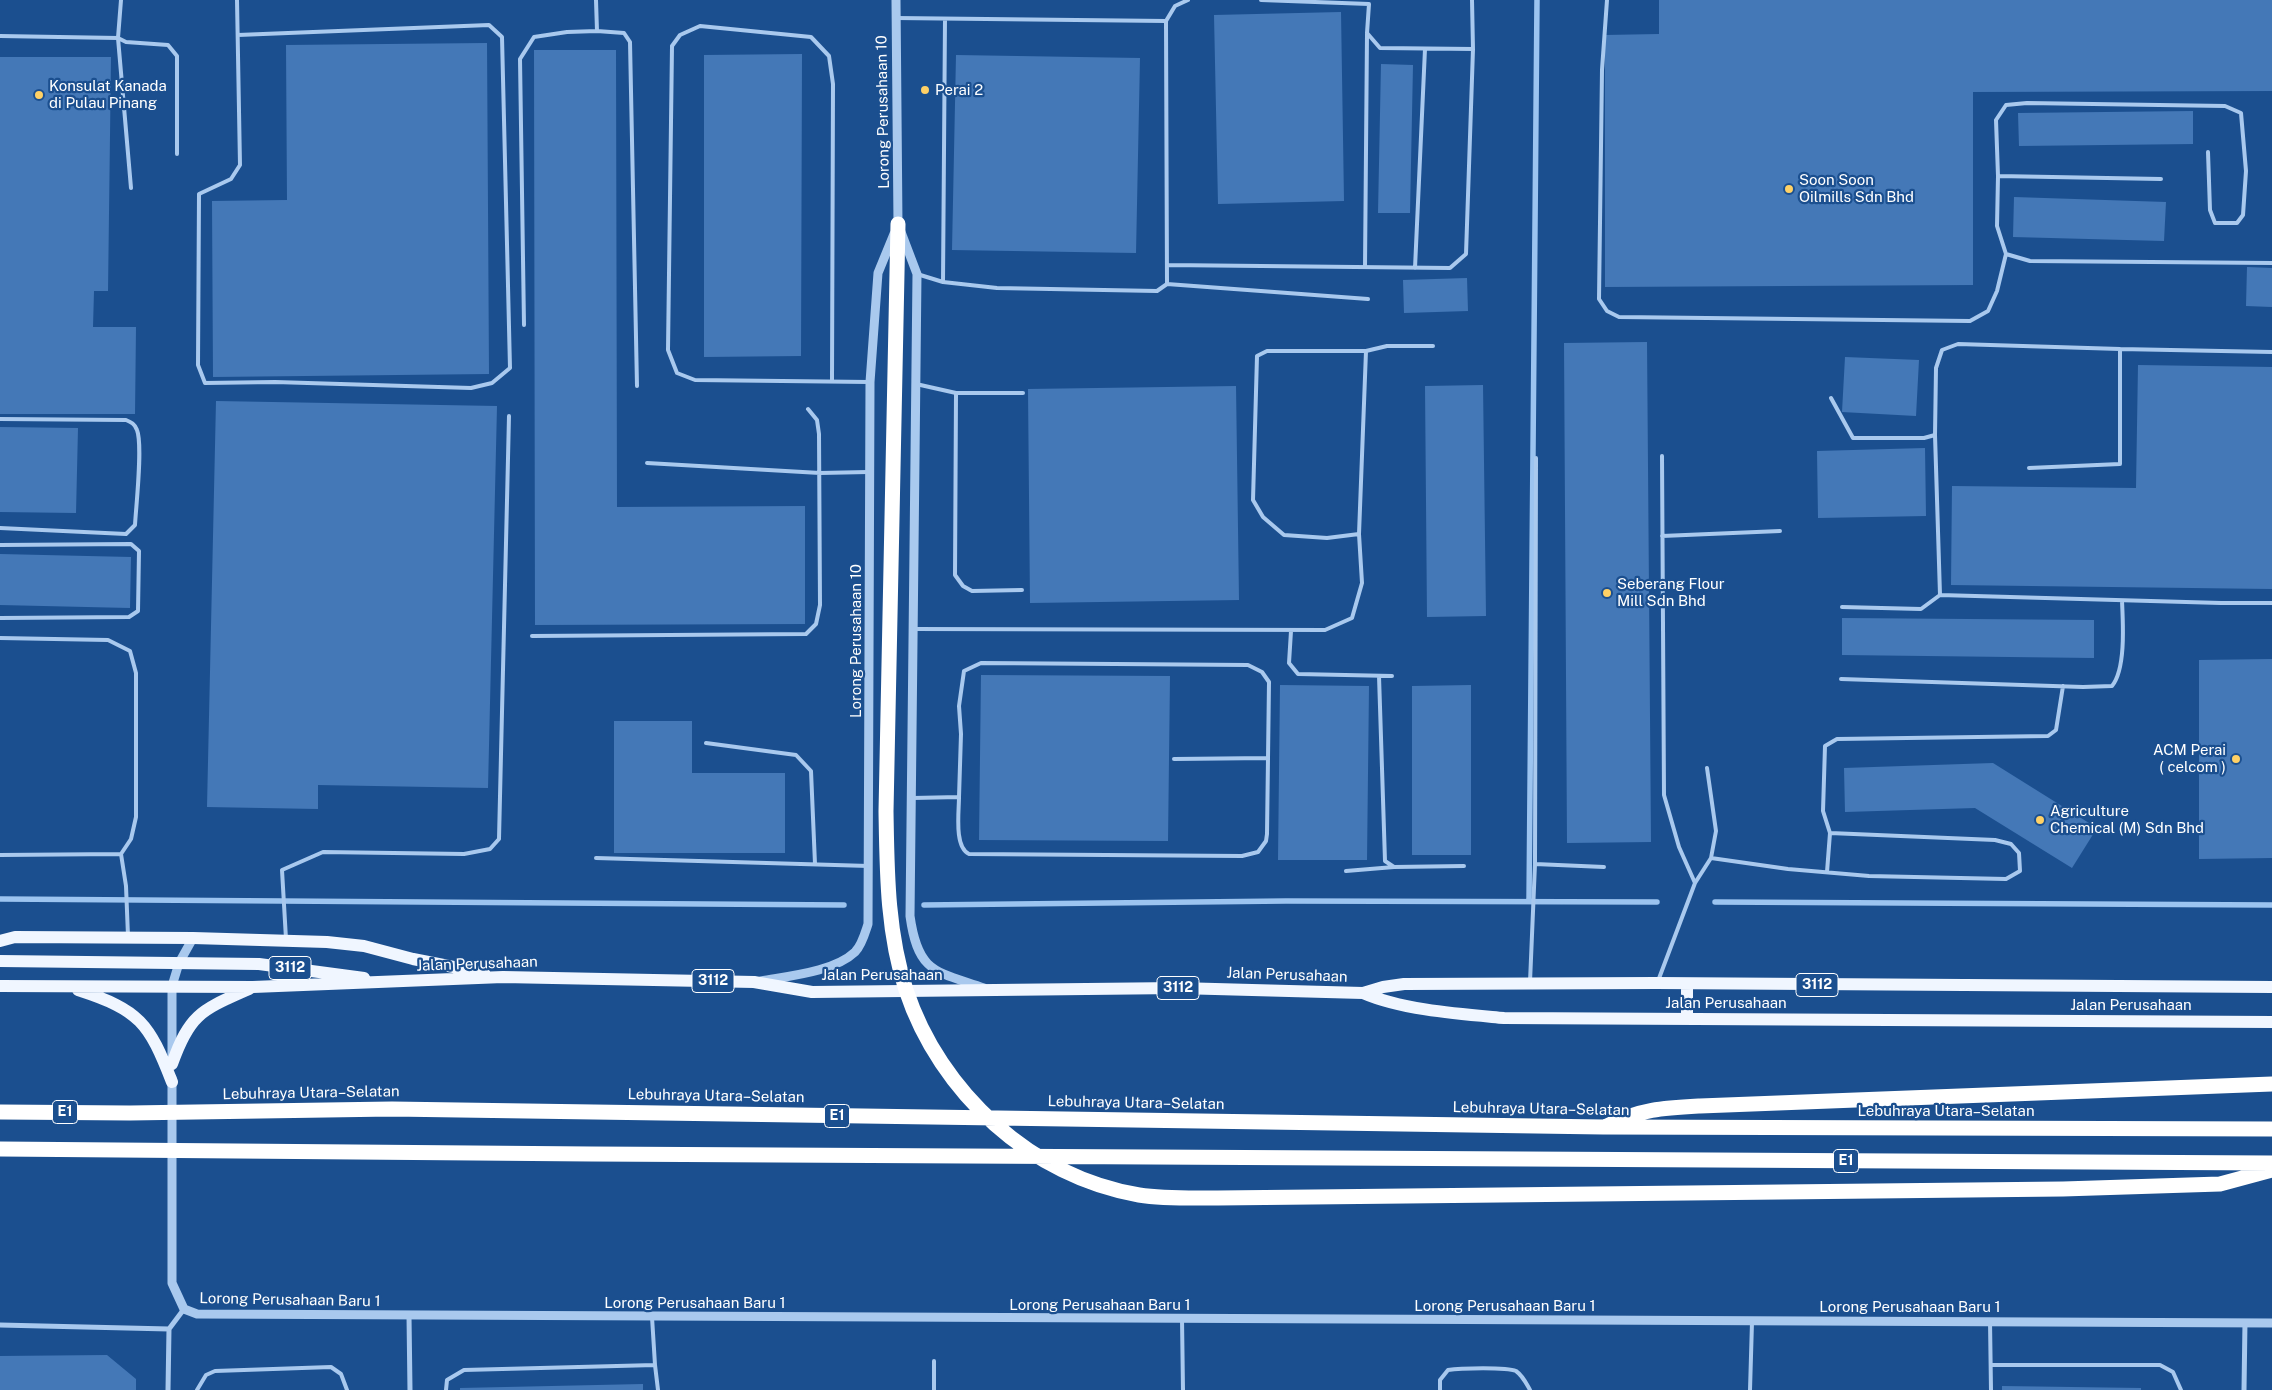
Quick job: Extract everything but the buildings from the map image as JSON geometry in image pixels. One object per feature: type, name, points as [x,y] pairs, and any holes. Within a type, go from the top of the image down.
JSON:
[{"type":"highway","points":[[898,224],[886,811],[888,897],[893,934],[906,990],[927,1039],[940,1062],[976,1106],[1028,1149],[1069,1173],[1101,1184],[1141,1195],[1168,1197],[1304,1198],[2044,1190],[2220,1184],[2272,1170]]},
{"type":"highway","points":[[1603,1127],[1630,1115],[1653,1109],[2272,1084]]},
{"type":"highway","name":"Lebuhraya Utara–Selatan","points":[[0,1112],[130,1113],[392,1109],[1603,1127],[2272,1129]]},
{"type":"highway","name":"E1","points":[[0,1149],[1007,1157],[2272,1163]]},
{"type":"main road","points":[[0,941],[15,937],[128,932],[193,938],[364,946],[413,959],[503,977]]},
{"type":"main road","name":"Jalan Perusahaan","points":[[0,961],[259,964],[402,982]]},
{"type":"main road","name":"Jalan Perusahaan","points":[[0,986],[253,987],[503,977],[754,982],[812,992],[1178,988],[1363,993],[1391,1002],[1496,1017],[2272,1022]]},
{"type":"main road","name":"Jalan Perusahaan","points":[[1363,993],[1404,984],[1658,983],[2272,987]]},
{"type":"main road","points":[[1687,984],[1687,1019]]},
{"type":"main road","points":[[68,986],[114,1003],[130,1011],[140,1020],[159,1049],[172,1082]]},
{"type":"main road","points":[[172,1064],[181,1037],[188,1026],[200,1014],[216,1004],[253,987]]},
{"type":"street","name":"Lorong Perusahaan 10","points":[[896,0],[898,224],[917,274],[910,916],[916,947],[926,963],[940,972],[994,991]]},
{"type":"street","name":"Lorong Perusahaan 10","points":[[754,982],[820,969],[844,960],[855,952],[868,924],[870,382],[878,273],[898,224]]},
{"type":"street","name":"Lorong Perusahaan Baru 1","points":[[193,938],[178,963],[172,986],[172,1282],[177,1298],[184,1308],[197,1314],[2272,1322]]},
{"type":"street","points":[[168,1390],[169,1328],[184,1308]]},
{"type":"street","points":[[409,1316],[410,1390]]},
{"type":"street","points":[[2244,1390],[2245,1322]]},
{"type":"street","points":[[0,1325],[169,1328]]},
{"type":"lane","points":[[121,0],[118,38],[131,188]]},
{"type":"lane","points":[[237,0],[240,165],[230,179],[199,194],[198,365],[205,383],[275,382],[471,388],[492,383],[510,368],[502,37],[489,25],[238,35]]},
{"type":"lane","points":[[596,0],[596,31]]},
{"type":"lane","points":[[1167,284],[1166,21],[1175,6],[1188,0]]},
{"type":"lane","points":[[1260,0],[1369,2],[1367,34],[1365,267]]},
{"type":"lane","points":[[1167,265],[1450,268],[1466,254],[1473,49],[1472,0]]},
{"type":"lane","points":[[1607,0],[1602,70],[1599,299],[1607,311],[1619,317],[1970,321],[1988,311],[1997,291],[2006,254],[1996,226],[1998,176],[1996,120],[2006,105],[2225,106],[2241,113],[2245,140],[2244,215],[2237,223],[2214,223],[2210,210],[2208,152]]},
{"type":"lane","points":[[896,18],[1166,21]]},
{"type":"lane","points":[[943,282],[946,19]]},
{"type":"lane","points":[[832,380],[833,84],[829,56],[811,37],[700,26],[680,35],[672,46],[668,350],[677,373],[695,380],[832,380],[870,382]]},
{"type":"lane","points":[[524,325],[520,60],[534,37],[567,32],[596,31],[624,33],[630,42],[637,386]]},
{"type":"lane","points":[[1367,34],[1380,48],[1473,49]]},
{"type":"lane","points":[[0,36],[118,38],[126,42],[168,45],[177,56],[177,154]]},
{"type":"lane","points":[[1415,268],[1426,49]]},
{"type":"lane","points":[[1998,176],[2161,179]]},
{"type":"lane","points":[[2006,254],[2030,261],[2272,263]]},
{"type":"lane","points":[[917,274],[943,282],[997,288],[1157,291],[1167,284],[1368,299]]},
{"type":"lane","points":[[1940,595],[1935,435],[1936,368],[1942,350],[1958,344],[2272,352]]},
{"type":"lane","points":[[1359,534],[1328,538],[1284,535],[1263,517],[1253,500],[1257,356],[1266,351],[1366,352],[1387,346],[1433,346]]},
{"type":"lane","points":[[2029,468],[2120,464],[2120,349]]},
{"type":"lane","points":[[914,629],[1291,631],[1324,630],[1352,618],[1362,583],[1359,534],[1366,352]]},
{"type":"lane","points":[[916,384],[956,393],[1023,393]]},
{"type":"lane","points":[[956,393],[955,574],[963,586],[972,591],[1022,590]]},
{"type":"lane","points":[[1831,398],[1854,438],[1924,438],[1935,435]]},
{"type":"lane","points":[[532,636],[806,634],[816,624],[820,605],[820,473],[817,420],[808,409]]},
{"type":"lane","points":[[286,941],[282,870],[323,852],[464,854],[490,849],[499,839],[509,416]]},
{"type":"lane","points":[[0,419],[126,420],[134,424],[138,431],[135,525],[126,534],[0,528]]},
{"type":"lane","points":[[1662,456],[1664,795],[1679,847],[1695,883]]},
{"type":"lane","points":[[1530,984],[1535,864],[1536,458]]},
{"type":"lane","points":[[646,463],[820,473],[870,472]]},
{"type":"lane","points":[[1662,536],[1780,531]]},
{"type":"lane","points":[[0,544],[131,544],[140,551],[138,611],[129,617],[0,618]]},
{"type":"lane","points":[[1842,607],[1921,609],[1940,595],[2122,601],[2272,602]]},
{"type":"lane","points":[[1841,679],[2112,686],[2117,679],[2123,633],[2122,601]]},
{"type":"lane","points":[[1291,631],[1289,663],[1298,674],[1392,676]]},
{"type":"lane","points":[[0,638],[108,640],[130,651],[136,674],[136,817],[131,839],[121,854],[126,886],[128,932]]},
{"type":"lane","points":[[981,663],[1248,665],[1262,672],[1269,682],[1266,841],[1258,852],[1247,856],[969,854],[963,850],[960,842],[959,797],[961,734],[959,706],[964,671],[981,663]]},
{"type":"lane","points":[[1379,676],[1385,861],[1394,867]]},
{"type":"lane","points":[[1827,872],[1830,833],[1823,811],[1825,746],[1837,739],[2048,736],[2056,730],[2063,686]]},
{"type":"lane","points":[[706,743],[796,755],[811,771],[815,864]]},
{"type":"lane","points":[[1174,758],[1268,758]]},
{"type":"lane","points":[[1658,983],[1695,883],[1711,858],[1716,831],[1707,768]]},
{"type":"lane","points":[[910,798],[959,797]]},
{"type":"lane","points":[[1711,858],[1869,876],[2006,879],[2020,871],[2019,852],[2011,844],[1995,840],[1830,833]]},
{"type":"lane","points":[[0,855],[121,854]]},
{"type":"lane","points":[[596,858],[868,866]]},
{"type":"lane","points":[[1535,864],[1604,866]]},
{"type":"lane","points":[[1346,871],[1394,867],[1464,866]]},
{"type":"lane","points":[[652,1317],[654,1365],[658,1390]]},
{"type":"lane","points":[[1182,1319],[1183,1390]]},
{"type":"lane","points":[[1750,1390],[1752,1320]]},
{"type":"lane","points":[[1990,1322],[1991,1390]]},
{"type":"lane","points":[[934,1361],[934,1390]]},
{"type":"lane","points":[[446,1390],[447,1380],[464,1370],[654,1365]]},
{"type":"lane","points":[[1991,1365],[2160,1365],[2173,1372],[2181,1390]]},
{"type":"lane","points":[[197,1390],[206,1376],[215,1371],[331,1367],[342,1374],[347,1390]]},
{"type":"lane","points":[[1440,1390],[1440,1380],[1448,1370],[1463,1368],[1514,1370],[1524,1379],[1530,1390]]},
{"type":"waterway","points":[[1529,901],[1537,0]]},
{"type":"waterway","points":[[0,899],[844,905]]},
{"type":"waterway","points":[[924,905],[1286,901],[1657,902]]},
{"type":"waterway","points":[[1715,902],[2272,905]]},
{"type":"place","name":"Perai 2","points":[[925,90]]},
{"type":"place","name":"Konsulat Kanada di Pulau Pinang","points":[[39,95]]},
{"type":"place","name":"Soon Soon Oilmills Sdn Bhd","points":[[1789,189]]},
{"type":"place","name":"Seberang Flour Mill Sdn Bhd","points":[[1607,593]]},
{"type":"place","name":"ACM Perai ( celcom )","points":[[2236,759]]},
{"type":"place","name":"Agriculture Chemical (M) Sdn Bhd","points":[[2040,820]]}]
